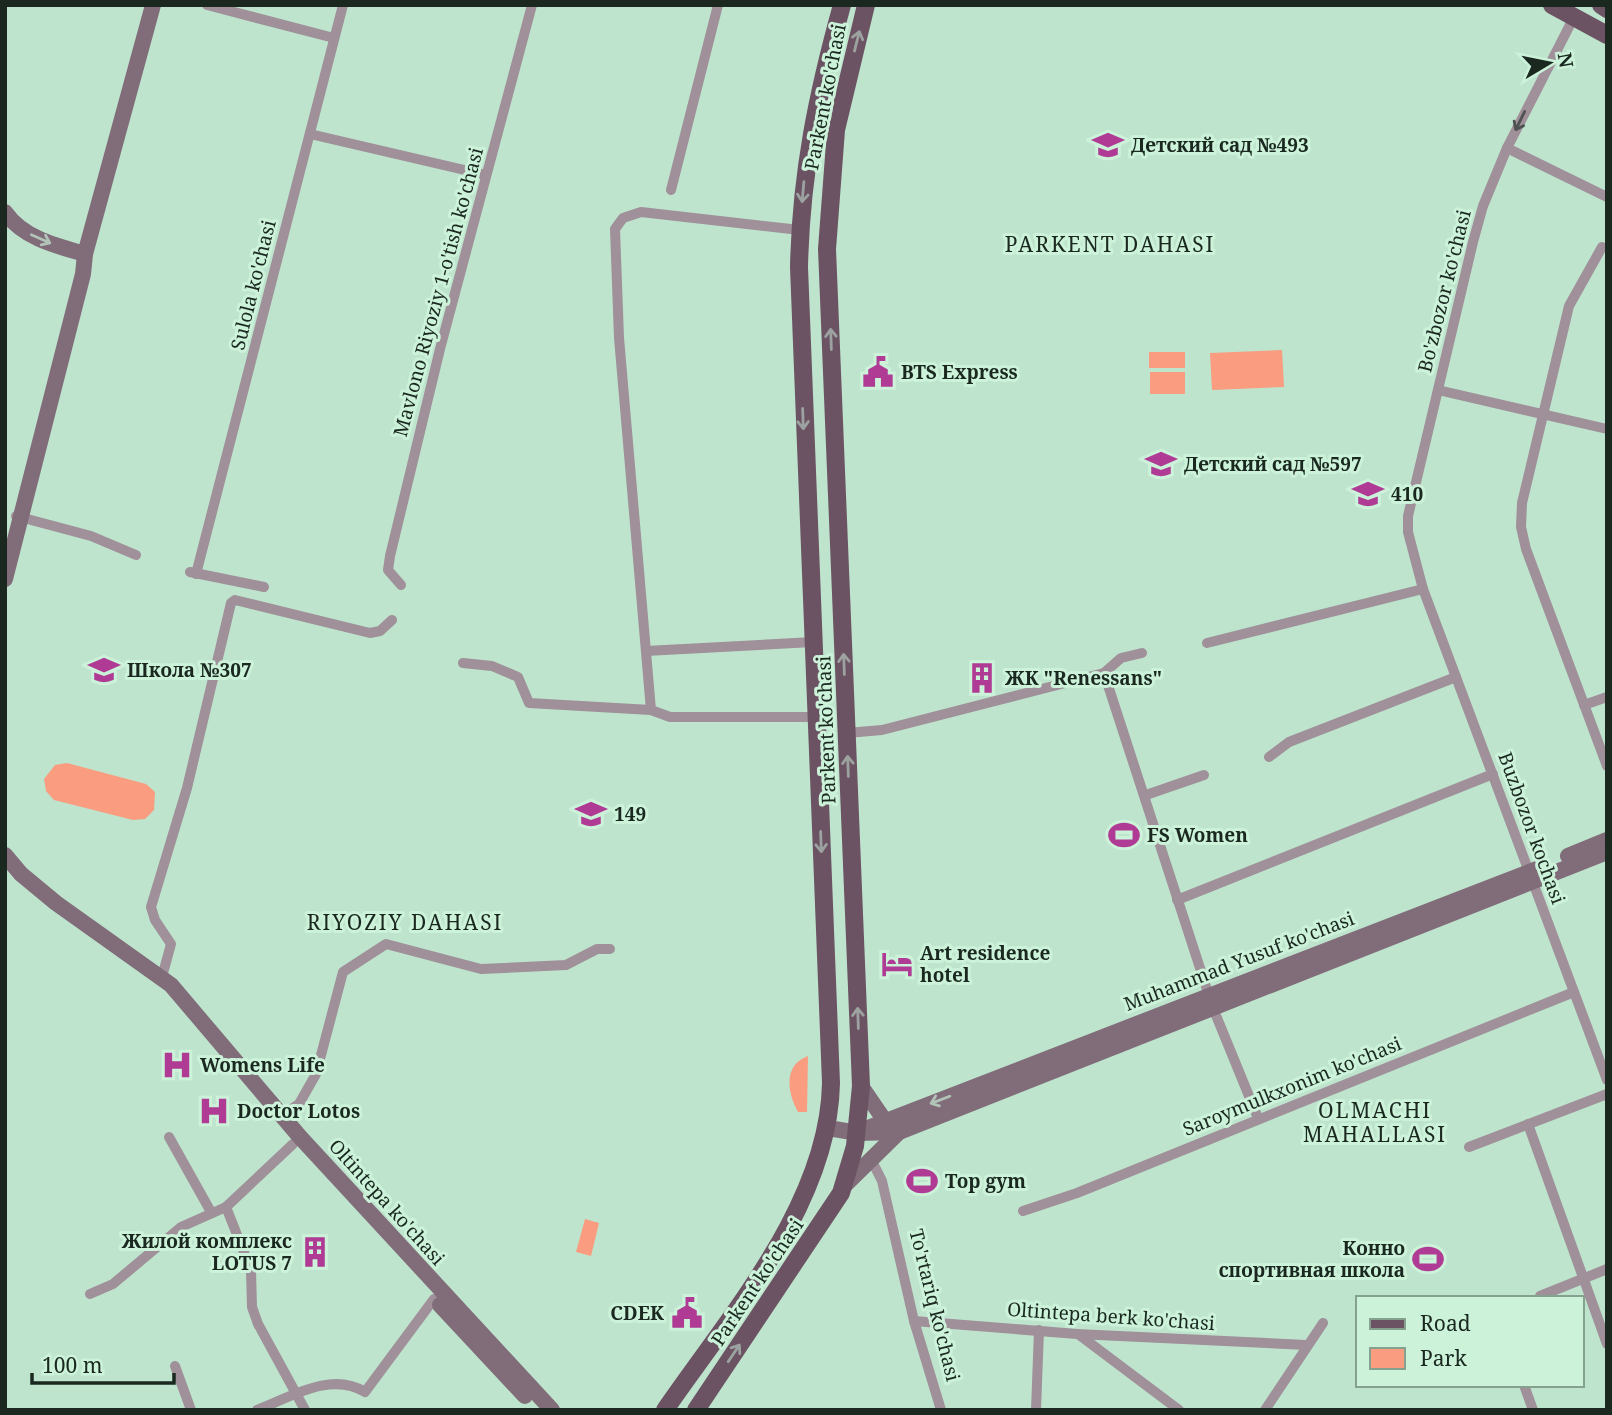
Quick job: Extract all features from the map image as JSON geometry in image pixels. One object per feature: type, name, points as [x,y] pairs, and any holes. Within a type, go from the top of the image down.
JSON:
[{"type":"main road","name":"Parkent ko'chasi","points":[[665,1410],[788,1227],[814,1175],[828,1128],[831,1083],[802,391],[800,230],[810,135],[842,5]]},
{"type":"main road","name":"Parkent ko'chasi","points":[[696,1410],[829,1214],[844,1186],[858,1133],[861,1086],[828,222],[836,130],[866,5]]},
{"type":"main road","points":[[1552,5],[1577,11],[1607,35]]},
{"type":"main road","points":[[1601,5],[1607,9]]},
{"type":"street","points":[[5,579],[83,274],[85,254],[153,5]]},
{"type":"street","points":[[207,5],[334,38]]},
{"type":"street","name":"Sulola ko'chasi","points":[[264,587],[193,573],[343,5]]},
{"type":"street","name":"Mavlono Riyoziy 1-o'tish ko'chasi","points":[[401,585],[388,570],[390,556],[486,175],[533,5]]},
{"type":"street","points":[[671,190],[718,5]]},
{"type":"street","name":"Bo'zbozor ko'chasi","points":[[1423,589],[1408,532],[1408,516],[1483,206],[1507,148],[1577,11]]},
{"type":"street","points":[[310,134],[486,175]]},
{"type":"street","points":[[1507,148],[1607,197]]},
{"type":"street","points":[[651,709],[619,338],[615,229],[626,215],[641,212],[800,230]]},
{"type":"street","points":[[8,223],[41,240],[85,254]]},
{"type":"street","points":[[1602,247],[1569,306],[1522,503],[1521,527],[1526,550],[1607,765]]},
{"type":"street","points":[[1438,390],[1607,429]]},
{"type":"street","points":[[5,554],[19,517]]},
{"type":"street","points":[[19,517],[91,536],[136,555]]},
{"type":"street","points":[[1207,643],[1423,589]]},
{"type":"street","name":"Buzbozor kochasi","points":[[1423,589],[1574,992],[1603,1060],[1607,1080]]},
{"type":"street","points":[[156,976],[171,944],[155,920],[151,907],[187,788],[232,601],[370,633],[380,631],[392,620]]},
{"type":"street","points":[[646,651],[813,642]]},
{"type":"street","points":[[847,733],[882,730],[1104,673],[1121,658],[1142,653]]},
{"type":"street","points":[[463,663],[492,666],[518,677],[529,703],[651,709],[670,718],[816,717]]},
{"type":"street","points":[[1104,673],[1146,795],[1211,1002],[1258,1118]]},
{"type":"street","points":[[1269,757],[1289,742],[1456,677]]},
{"type":"street","points":[[1584,705],[1607,696]]},
{"type":"street","points":[[1177,900],[1493,774]]},
{"type":"street","points":[[1146,795],[1204,775]]},
{"type":"street","name":"Muhammad Yusuf ko'chasi","points":[[1531,877],[1607,840]]},
{"type":"street","name":"Muhammad Yusuf ko'chasi","points":[[858,1133],[1211,1002],[1531,877],[1607,852]]},
{"type":"street","name":"Oltintepa ko'chasi","points":[[5,855],[38,889],[115,949]]},
{"type":"street","name":"Oltintepa ko'chasi","points":[[5,870],[156,976],[277,1118],[437,1295]]},
{"type":"street","points":[[277,1118],[299,1104],[316,1074],[343,972],[386,944],[481,969],[566,965],[597,949],[610,948]]},
{"type":"street","name":"Saroymulkxonim ko'chasi","points":[[1023,1211],[1077,1193],[1574,992]]},
{"type":"street","name":"Muhammad Yusuf ko'chasi","points":[[828,1128],[858,1133],[899,1132],[1211,1002]]},
{"type":"street","points":[[861,1086],[886,1121]]},
{"type":"street","points":[[1469,1147],[1607,1094]]},
{"type":"street","name":"Oltintepa ko'chasi","points":[[277,1118],[293,1144],[437,1295],[552,1410]]},
{"type":"street","points":[[1528,1124],[1607,1343]]},
{"type":"street","name":"Muhammad Yusuf ko'chasi","points":[[844,1186],[899,1132]]},
{"type":"street","name":"To'rtariq ko'chasi","points":[[858,1133],[882,1181],[914,1321],[941,1410]]},
{"type":"street","points":[[169,1137],[211,1212]]},
{"type":"street","points":[[90,1294],[113,1284],[181,1227],[226,1207],[293,1144]]},
{"type":"street","points":[[226,1207],[251,1270],[252,1307],[258,1324],[305,1410]]},
{"type":"street","points":[[1539,1296],[1607,1269]]},
{"type":"street","points":[[257,1410],[328,1383],[352,1384],[365,1392],[383,1364],[437,1295]]},
{"type":"street","name":"Oltintepa berk ko'chasi","points":[[914,1321],[1077,1334],[1306,1345]]},
{"type":"street","points":[[1265,1410],[1323,1323]]},
{"type":"street","points":[[1036,1410],[1040,1330]]},
{"type":"street","points":[[1077,1334],[1179,1410]]},
{"type":"street","name":"Oltintepa ko'chasi","points":[[477,1336],[538,1410]]},
{"type":"street","points":[[175,1366],[191,1410]]},
{"type":"street","points":[[1525,1387],[1534,1410]]},
{"type":"green space","points":[[1282,350],[1284,387],[1212,390],[1210,353]]},
{"type":"green space","points":[[1149,352],[1185,352],[1185,368],[1149,368]]},
{"type":"green space","points":[[1150,372],[1185,372],[1185,394],[1150,394]]},
{"type":"green space","points":[[67,763],[146,784],[155,792],[154,810],[145,819],[133,820],[54,800],[46,791],[44,779],[55,765]]},
{"type":"green space","points":[[808,1056],[807,1112],[798,1112],[791,1096],[791,1072],[800,1060]]},
{"type":"green space","points":[[585,1219],[599,1223],[591,1256],[576,1252]]},
{"type":"place","name":"Детский сад №493","points":[[1108,145]]},
{"type":"place","name":"BTS Express","points":[[878,372]]},
{"type":"place","name":"Детский сад №597","points":[[1161,464]]},
{"type":"place","name":"410","points":[[1368,494]]},
{"type":"place","name":"Школа №307","points":[[104,670]]},
{"type":"place","name":"ЖК \"Renessans\"","points":[[982,678]]},
{"type":"place","name":"149","points":[[591,814]]},
{"type":"place","name":"FS Women","points":[[1124,835]]},
{"type":"place","name":"Art residence hotel","points":[[897,964]]},
{"type":"place","name":"Womens Life","points":[[177,1065]]},
{"type":"place","name":"Doctor Lotos","points":[[214,1111]]},
{"type":"place","name":"Top gym","points":[[922,1181]]},
{"type":"place","name":"Жилой комплекс LOTUS 7","points":[[315,1252]]},
{"type":"place","name":"Конно спортивная школа","points":[[1428,1259]]},
{"type":"place","name":"CDEK","points":[[687,1313]]},
{"type":"district","name":"PARKENT DAHASI","points":[[1110,244]]},
{"type":"district","name":"RIYOZIY DAHASI","points":[[405,922]]},
{"type":"district","name":"OLMACHI MAHALLASI","points":[[1375,1122]]}]
